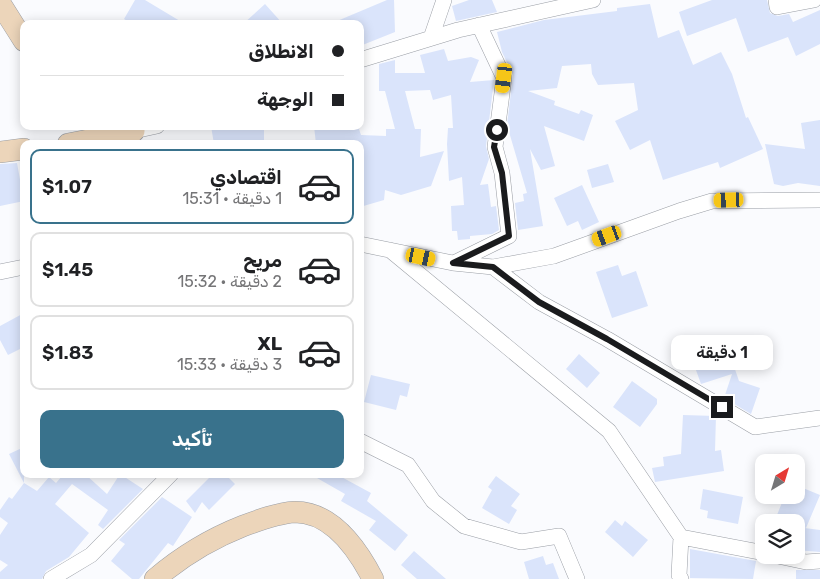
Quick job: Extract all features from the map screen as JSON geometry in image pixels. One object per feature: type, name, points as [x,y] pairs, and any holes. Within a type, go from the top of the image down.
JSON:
[{"type":"street","points":[[431,38],[444,0]]},
{"type":"street","points":[[364,59],[479,25],[593,0]]},
{"type":"street","points":[[776,0],[777,7],[814,0]]},
{"type":"street","points":[[0,3],[20,35]]},
{"type":"street","points":[[453,263],[509,236],[502,173],[494,147],[504,78],[479,25]]},
{"type":"street","points":[[85,140],[126,130]]},
{"type":"street","points":[[0,152],[20,150]]},
{"type":"street","points":[[364,245],[453,263],[493,267],[554,256],[678,210],[712,201],[820,200]]},
{"type":"street","points":[[390,250],[609,431],[681,537],[679,575],[682,579]]},
{"type":"street","points":[[493,267],[539,302],[607,339],[755,427],[820,418]]},
{"type":"street","points":[[0,272],[20,268]]},
{"type":"street","points":[[364,443],[408,465],[433,500],[464,526],[521,542],[559,536],[577,579]]},
{"type":"street","points":[[51,579],[91,555],[167,478]]},
{"type":"street","points":[[155,579],[175,562],[213,538],[266,518],[296,512],[316,516],[336,528],[349,541],[369,572],[386,579]]},
{"type":"street","points":[[681,537],[755,551]]},
{"type":"street","points":[[805,562],[820,561]]},
{"type":"building","points":[[135,0],[145,0],[178,20],[126,20],[124,19]]},
{"type":"building","points":[[387,0],[394,0],[395,32],[364,44],[364,20],[340,20]]},
{"type":"building","points":[[469,0],[492,0],[497,12],[456,21],[452,6]]},
{"type":"building","points":[[712,0],[767,0],[770,13],[778,16],[789,14],[793,22],[820,10],[820,44],[796,56],[788,37],[748,52],[736,18],[687,36],[679,12]]},
{"type":"building","points":[[265,4],[279,20],[247,20]]},
{"type":"building","points":[[650,4],[658,38],[679,30],[693,65],[721,52],[732,74],[746,118],[748,117],[763,149],[720,168],[718,162],[663,180],[650,140],[630,150],[615,121],[638,110],[634,83],[598,85],[592,74],[591,64],[562,66],[557,88],[528,91],[555,101],[554,105],[579,114],[581,110],[593,115],[584,141],[544,126],[555,166],[541,170],[530,149],[543,226],[518,230],[515,203],[524,201],[523,194],[527,193],[507,125],[513,75],[502,52],[497,32],[544,20],[617,11],[617,8]]},
{"type":"building","points":[[444,49],[448,61],[471,57],[479,60],[470,82],[494,80],[486,146],[489,159],[480,185],[488,184],[491,207],[496,206],[499,230],[492,234],[470,236],[470,239],[458,240],[457,231],[452,231],[451,206],[464,205],[462,177],[449,181],[447,144],[448,128],[453,128],[451,95],[433,100],[430,90],[405,91],[415,129],[421,129],[420,157],[444,151],[431,186],[401,195],[385,190],[384,200],[364,206],[364,140],[316,140],[314,130],[359,130],[361,135],[386,136],[386,129],[395,129],[385,91],[379,91],[379,64],[395,60],[395,73],[425,73],[420,55]]},
{"type":"building","points":[[820,120],[820,186],[798,183],[783,186],[774,184],[765,144],[805,149],[801,123]]},
{"type":"building","points":[[212,130],[264,130],[264,140],[213,140]]},
{"type":"building","points":[[17,163],[20,179],[20,202],[0,206],[0,164]]},
{"type":"building","points":[[608,164],[614,182],[592,188],[587,170]]},
{"type":"building","points":[[582,185],[599,222],[582,230],[578,221],[567,226],[554,198]]},
{"type":"building","points":[[618,265],[622,276],[636,271],[648,306],[612,318],[596,272]]},
{"type":"building","points":[[20,315],[20,349],[8,355],[0,340],[0,326]]},
{"type":"building","points":[[727,346],[739,381],[760,388],[751,414],[724,398],[732,374],[701,384],[692,359]]},
{"type":"building","points":[[579,354],[600,373],[587,388],[566,369]]},
{"type":"building","points":[[371,375],[410,384],[407,397],[400,395],[396,410],[364,402]]},
{"type":"building","points":[[632,381],[657,399],[657,404],[640,427],[613,407]]},
{"type":"building","points":[[683,415],[716,416],[715,451],[721,450],[724,471],[655,482],[652,468],[664,466],[663,457],[681,454]]},
{"type":"building","points":[[20,449],[20,475],[9,454]]},
{"type":"building","points":[[496,476],[520,494],[511,506],[517,510],[509,524],[482,508],[492,490],[488,487]]},
{"type":"building","points":[[48,478],[56,483],[60,478],[89,478],[107,494],[117,478],[126,478],[143,489],[103,529],[98,525],[108,510],[72,484],[55,504],[89,533],[69,557],[46,571],[42,579],[0,579],[0,572],[8,565],[0,560],[0,535],[8,523],[0,517],[0,510],[9,497],[12,499],[24,483],[37,491]]},
{"type":"building","points":[[209,478],[229,478],[235,484],[209,510],[202,502],[195,513],[186,501]]},
{"type":"building","points":[[317,478],[343,478],[371,493],[367,501],[408,535],[395,551],[369,530],[376,521],[341,501],[345,494]]},
{"type":"building","points":[[703,489],[743,497],[738,524],[707,518],[708,511],[700,509]]},
{"type":"building","points":[[805,489],[820,495],[806,528],[805,514],[777,514],[781,504],[805,504]]},
{"type":"building","points":[[162,497],[192,517],[173,546],[168,543],[139,579],[132,579],[111,561],[125,544],[119,540]]},
{"type":"building","points":[[615,520],[622,526],[625,521],[648,540],[633,557],[605,532]]},
{"type":"building","points":[[805,528],[820,530],[820,552],[805,551]]},
{"type":"building","points":[[690,549],[755,561],[753,579],[690,578]]},
{"type":"building","points":[[414,551],[446,579],[417,579],[401,565]]},
{"type":"building","points":[[543,556],[546,565],[553,563],[559,579],[529,579],[524,562]]},
{"type":"building","points":[[796,570],[820,570],[820,579],[796,579]]},
{"type":"route","points":[[497,130],[494,147],[502,173],[509,236],[453,263],[493,267],[539,302],[607,339],[722,407]]}]
